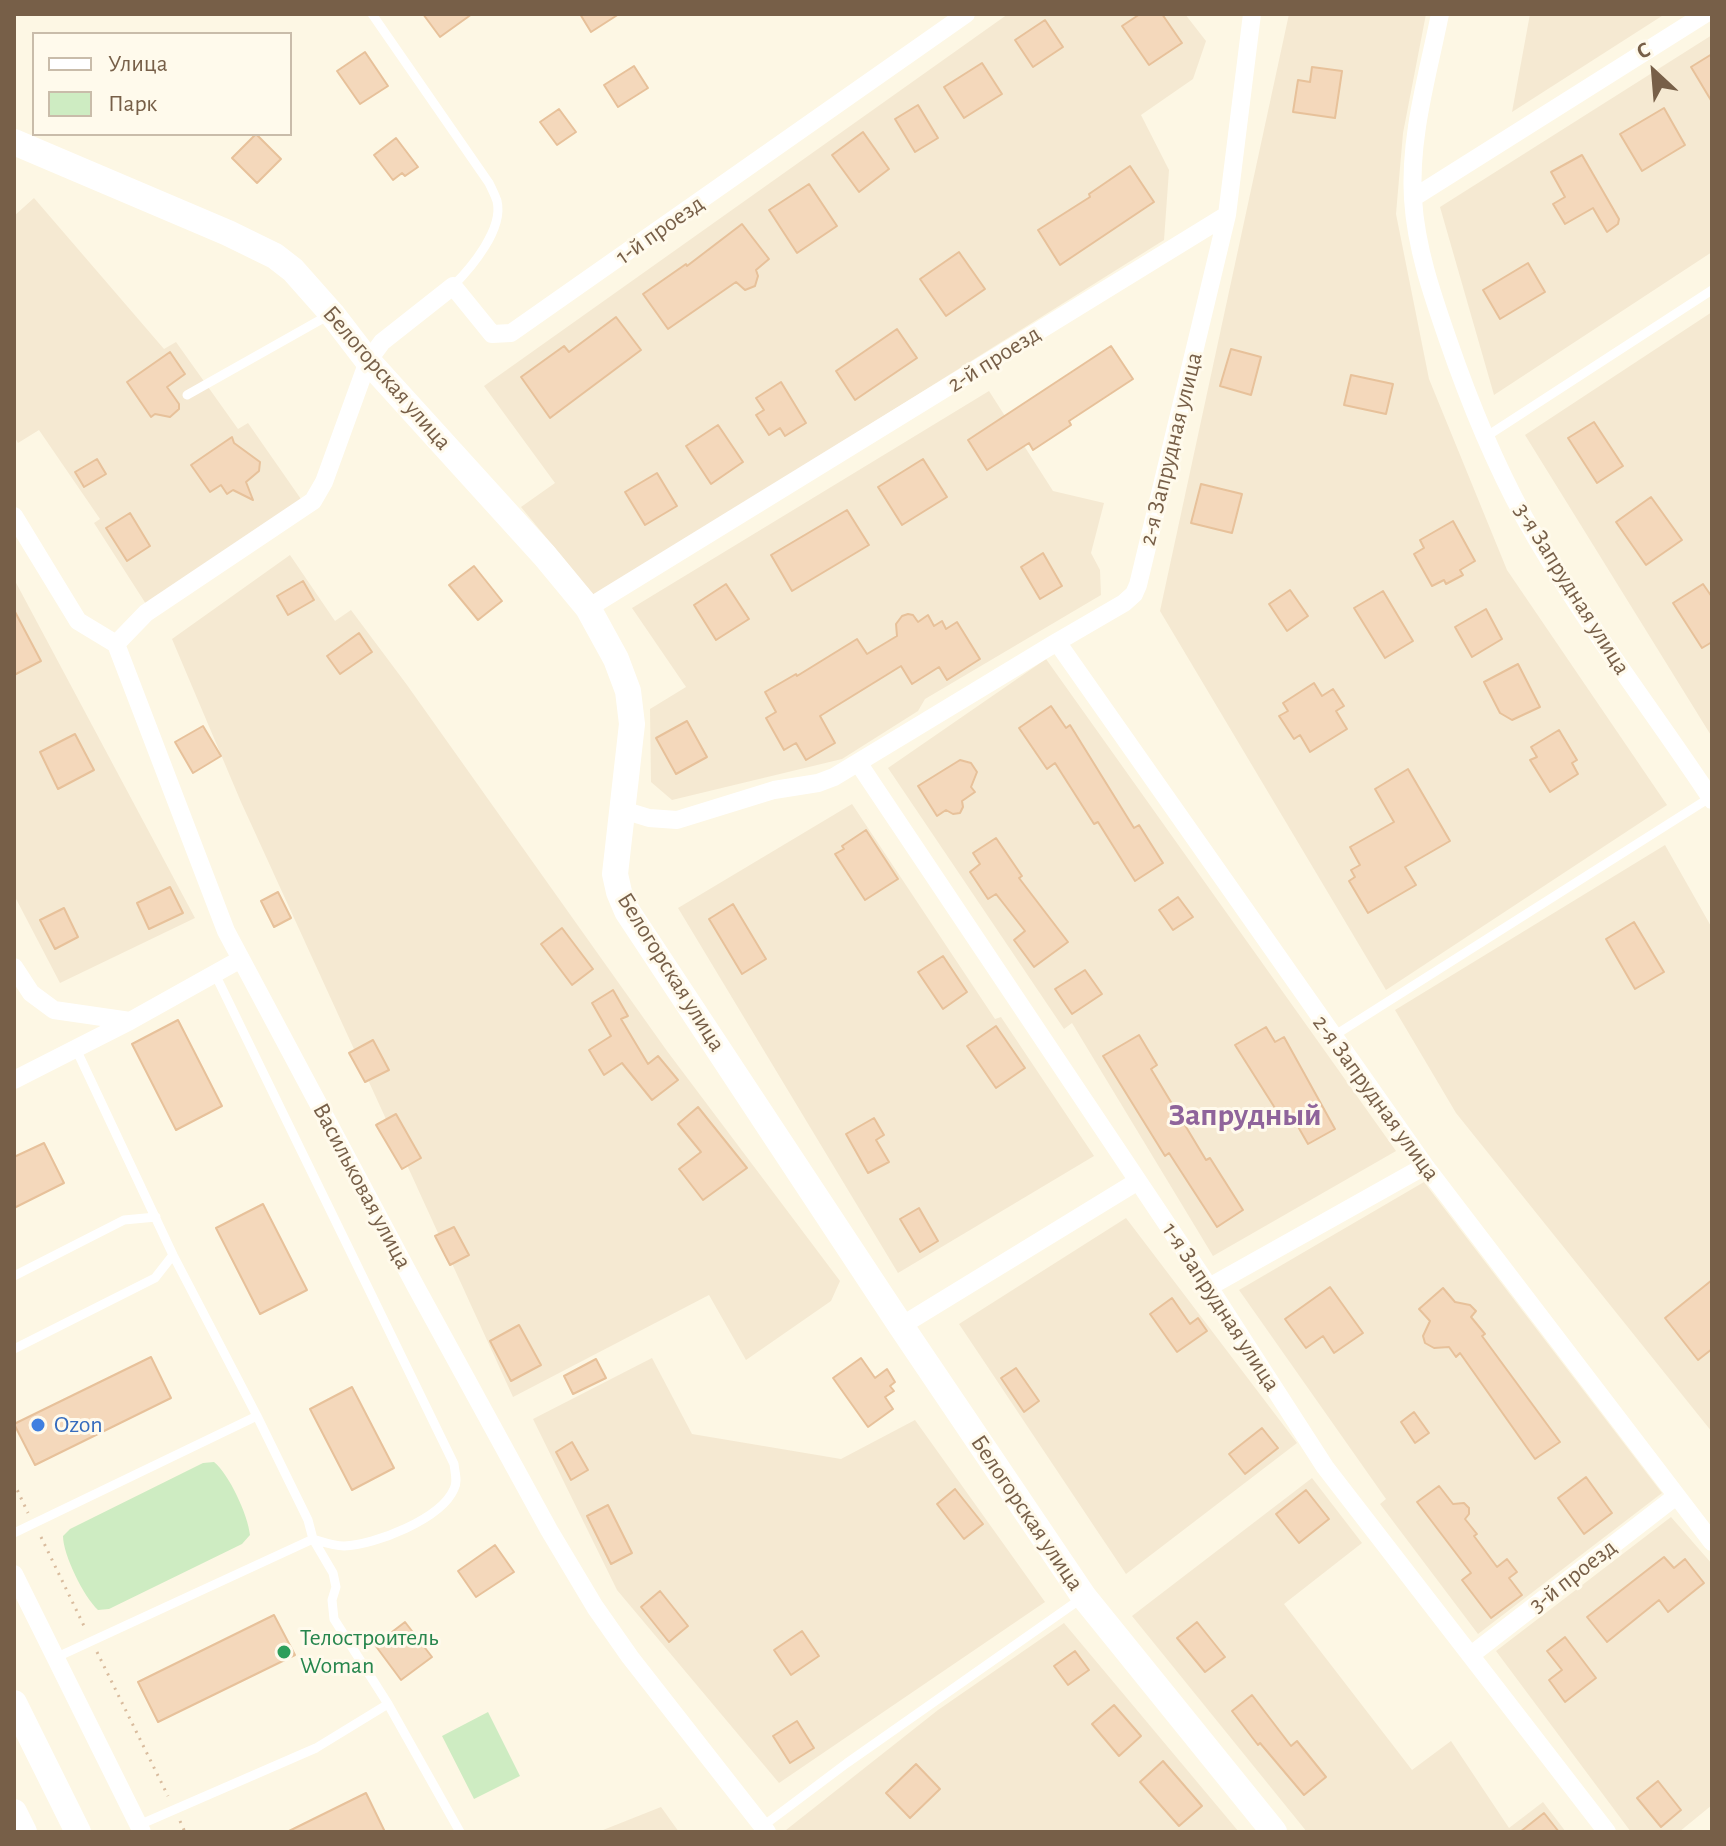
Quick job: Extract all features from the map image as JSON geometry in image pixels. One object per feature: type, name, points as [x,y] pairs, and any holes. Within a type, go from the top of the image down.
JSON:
[{"type":"street","name":"1-й проезд","points":[[453,286],[492,334],[511,333],[966,14]]},
{"type":"street","points":[[1227,215],[1252,14]]},
{"type":"street","name":"3-я Запрудная улица","points":[[1440,14],[1414,144],[1413,198],[1427,278],[1456,365],[1484,438],[1525,519],[1711,799]]},
{"type":"street","points":[[1413,198],[1705,14]]},
{"type":"street","name":"Белогорская улица","points":[[18,150],[275,256],[293,270],[368,361],[545,556],[588,608],[616,659],[628,691],[632,724],[615,874],[627,911],[1084,1597],[1274,1832]]},
{"type":"street","name":"2-й проезд","points":[[588,608],[1227,215]]},
{"type":"street","name":"2-я Запрудная улица","points":[[623,810],[649,818],[677,820],[774,790],[818,783],[859,764],[1134,594],[1227,215]]},
{"type":"street","points":[[14,516],[78,621],[116,644],[146,613],[313,501],[324,482],[368,361],[382,342],[453,286]]},
{"type":"street","name":"2-я Запрудная улица","points":[[1057,642],[1425,1166],[1712,1542]]},
{"type":"street","name":"Васильковая улица","points":[[116,644],[226,931],[549,1530],[595,1607],[630,1657],[765,1829]]},
{"type":"street","name":"1-я Запрудная улица","points":[[859,764],[1209,1287],[1325,1467],[1607,1832]]},
{"type":"street","points":[[14,1080],[130,1021],[241,959]]},
{"type":"street","points":[[14,967],[31,993],[54,1010],[130,1021]]},
{"type":"street","points":[[1209,1287],[1425,1166]]},
{"type":"street","points":[[901,1326],[1138,1181]]},
{"type":"street","name":"3-й проезд","points":[[1471,1655],[1675,1497]]},
{"type":"street","points":[[14,1574],[141,1829]]},
{"type":"street","points":[[14,1703],[78,1832]]},
{"type":"street","points":[[14,1812],[24,1832]]},
{"type":"lane","points":[[372,14],[489,183],[498,204],[496,220],[475,264],[453,286]]},
{"type":"lane","points":[[1484,438],[1712,290]]},
{"type":"lane","points":[[187,395],[332,314]]},
{"type":"lane","points":[[1332,1037],[1711,799]]},
{"type":"lane","points":[[55,1658],[313,1539],[344,1546],[379,1540],[407,1527],[448,1500],[456,1486],[454,1464],[215,974]]},
{"type":"lane","points":[[76,1049],[173,1255],[257,1416],[308,1520],[313,1539],[333,1573],[336,1587],[332,1600],[334,1619],[388,1704],[460,1832]]},
{"type":"lane","points":[[14,1276],[124,1220],[156,1217]]},
{"type":"lane","points":[[14,1349],[155,1278],[173,1255]]},
{"type":"lane","points":[[14,1533],[257,1416]]},
{"type":"lane","points":[[765,1829],[872,1745],[1084,1597]]},
{"type":"lane","points":[[141,1829],[175,1810],[316,1748],[388,1704]]},
{"type":"path","points":[[14,1483],[185,1832]]},
{"type":"shaded area","points":[[1008,14],[1185,14],[1206,41],[1193,79],[1141,115],[1169,170],[1164,240],[595,597],[521,507],[555,483],[484,386]]},
{"type":"shaded area","points":[[1289,14],[1426,14],[1403,133],[1396,214],[1429,379],[1507,570],[1667,805],[1386,990],[1160,611]]},
{"type":"shaded area","points":[[1530,14],[1665,14],[1512,112]]},
{"type":"shaded area","points":[[1712,35],[1712,252],[1494,395],[1440,207]]},
{"type":"shaded area","points":[[34,198],[164,349],[176,342],[238,429],[248,423],[303,502],[146,604],[94,523],[100,519],[39,430],[18,443],[14,436],[14,216]]},
{"type":"shaded area","points":[[1712,312],[1712,737],[1525,435]]},
{"type":"shaded area","points":[[989,391],[1053,491],[1104,503],[1091,553],[1100,570],[1101,595],[925,699],[918,711],[842,759],[672,800],[651,782],[650,709],[686,687],[632,608]]},
{"type":"shaded area","points":[[290,555],[335,621],[351,610],[667,1051],[840,1281],[831,1301],[746,1360],[709,1295],[513,1397],[241,802],[172,639]]},
{"type":"shaded area","points":[[14,579],[195,918],[60,983],[14,895]]},
{"type":"shaded area","points":[[1046,659],[1396,1151],[1213,1256],[1072,1023],[1064,1029],[888,768]]},
{"type":"shaded area","points":[[852,804],[995,1019],[1001,1017],[1094,1156],[898,1273],[678,908]]},
{"type":"shaded area","points":[[1665,845],[1712,928],[1712,1432],[1456,1113],[1395,1010]]},
{"type":"shaded area","points":[[1424,1182],[1662,1493],[1478,1634],[1380,1504],[1386,1499],[1239,1290]]},
{"type":"shaded area","points":[[1126,1218],[1297,1443],[1126,1574],[959,1324]]},
{"type":"shaded area","points":[[652,1358],[692,1434],[841,1459],[915,1420],[1045,1602],[779,1783],[617,1590],[533,1419]]},
{"type":"shaded area","points":[[1312,1478],[1362,1543],[1284,1604],[1412,1770],[1451,1741],[1509,1828],[1543,1802],[1566,1832],[1307,1832],[1132,1616]]},
{"type":"shaded area","points":[[1671,1517],[1712,1564],[1712,1805],[1679,1832],[1631,1832],[1496,1651]]},
{"type":"shaded area","points":[[1064,1623],[1239,1832],[786,1830],[938,1710]]},
{"type":"shaded area","points":[[661,1807],[679,1832],[598,1832]]},
{"type":"green space","points":[[214,1462],[237,1496],[250,1535],[242,1544],[109,1609],[98,1610],[75,1575],[66,1554],[63,1536],[70,1529],[203,1463]]},
{"type":"green space","points":[[488,1712],[520,1776],[474,1799],[442,1736]]},
{"type":"building","points":[[423,14],[472,14],[440,37]]},
{"type":"building","points":[[580,14],[619,14],[591,32]]},
{"type":"building","points":[[1140,14],[1162,14],[1182,43],[1149,65],[1122,26]]},
{"type":"building","points":[[1045,20],[1063,47],[1033,67],[1015,40]]},
{"type":"building","points":[[365,52],[388,86],[360,104],[337,71]]},
{"type":"building","points":[[1712,54],[1712,102],[1691,67]]},
{"type":"building","points":[[982,63],[1002,94],[964,118],[944,87]]},
{"type":"building","points":[[634,66],[648,88],[618,107],[604,85]]},
{"type":"building","points":[[1312,67],[1342,71],[1335,118],[1293,112],[1298,80],[1310,82]]},
{"type":"building","points":[[918,105],[938,138],[915,152],[895,119]]},
{"type":"building","points":[[1664,108],[1685,145],[1642,171],[1620,134]]},
{"type":"building","points":[[559,109],[576,132],[557,145],[540,122]]},
{"type":"building","points":[[863,132],[889,169],[859,192],[832,155]]},
{"type":"building","points":[[254,136],[258,136],[281,159],[257,183],[232,158]]},
{"type":"building","points":[[396,138],[418,167],[393,180],[374,155]]},
{"type":"building","points":[[1582,155],[1619,219],[1618,224],[1607,232],[1593,208],[1565,224],[1553,204],[1565,197],[1551,172]]},
{"type":"building","points":[[1130,166],[1154,202],[1060,265],[1038,230],[1090,197],[1089,194]]},
{"type":"building","points":[[809,184],[837,226],[797,253],[769,210]]},
{"type":"building","points":[[742,224],[769,259],[756,270],[755,286],[745,290],[736,282],[668,329],[643,294],[687,266]]},
{"type":"building","points":[[959,252],[985,289],[946,316],[920,279]]},
{"type":"building","points":[[1528,263],[1545,292],[1500,319],[1483,290]]},
{"type":"building","points":[[616,317],[641,350],[550,418],[521,377],[564,346],[569,352]]},
{"type":"building","points":[[897,329],[917,358],[855,400],[836,371]]},
{"type":"building","points":[[1111,346],[1133,379],[1069,421],[1071,425],[1033,450],[1029,443],[987,470],[968,440]]},
{"type":"building","points":[[1231,349],[1261,357],[1251,395],[1220,386]]},
{"type":"building","points":[[170,352],[185,374],[167,387],[179,409],[170,417],[155,414],[151,417],[127,382]]},
{"type":"building","points":[[1351,375],[1393,384],[1386,414],[1344,405]]},
{"type":"building","points":[[781,382],[806,423],[785,436],[780,428],[769,435],[756,415],[764,410],[756,398]]},
{"type":"building","points":[[1594,422],[1623,466],[1597,483],[1568,438]]},
{"type":"building","points":[[718,425],[743,462],[711,484],[686,446]]},
{"type":"building","points":[[232,437],[234,443],[260,462],[259,471],[246,482],[253,500],[233,490],[227,494],[221,485],[210,492],[191,465]]},
{"type":"building","points":[[97,459],[106,474],[84,487],[75,472]]},
{"type":"building","points":[[923,459],[947,497],[902,525],[878,487]]},
{"type":"building","points":[[657,473],[677,506],[645,525],[625,492]]},
{"type":"building","points":[[1201,484],[1242,494],[1232,533],[1191,523]]},
{"type":"building","points":[[1651,497],[1682,540],[1646,565],[1616,522]]},
{"type":"building","points":[[847,510],[869,545],[792,591],[771,555]]},
{"type":"building","points":[[130,513],[150,546],[127,561],[106,528]]},
{"type":"building","points":[[1453,521],[1475,561],[1460,570],[1463,575],[1446,584],[1444,580],[1432,586],[1414,554],[1424,548],[1420,540]]},
{"type":"building","points":[[1043,553],[1062,586],[1040,599],[1021,567]]},
{"type":"building","points":[[474,566],[502,601],[478,620],[449,585]]},
{"type":"building","points":[[303,581],[314,600],[288,615],[277,596]]},
{"type":"building","points":[[726,584],[749,619],[716,640],[694,605]]},
{"type":"building","points":[[1703,584],[1712,597],[1712,642],[1702,648],[1673,603]]},
{"type":"building","points":[[1290,590],[1308,616],[1287,631],[1269,604]]},
{"type":"building","points":[[1383,591],[1413,641],[1385,658],[1354,608]]},
{"type":"building","points":[[1486,609],[1502,639],[1472,657],[1455,627]]},
{"type":"building","points":[[14,610],[41,661],[14,675]]},
{"type":"building","points":[[908,614],[918,622],[928,615],[934,626],[942,621],[946,629],[957,622],[980,659],[947,680],[939,667],[912,684],[901,666],[820,716],[835,743],[806,760],[796,743],[784,750],[766,718],[776,712],[765,692],[857,639],[867,654],[897,636],[896,624]]},
{"type":"building","points":[[359,633],[372,652],[340,674],[327,656]]},
{"type":"building","points":[[1518,664],[1540,707],[1512,720],[1500,713],[1484,682]]},
{"type":"building","points":[[1314,683],[1322,696],[1333,689],[1344,706],[1336,711],[1347,729],[1310,752],[1300,735],[1294,739],[1279,716],[1288,711],[1283,703]]},
{"type":"building","points":[[1051,706],[1066,728],[1070,725],[1134,828],[1139,825],[1163,863],[1135,881],[1098,822],[1094,824],[1055,763],[1047,769],[1019,728]]},
{"type":"building","points":[[687,721],[707,757],[676,774],[656,738]]},
{"type":"building","points":[[203,726],[221,756],[193,773],[175,742]]},
{"type":"building","points":[[1559,730],[1577,760],[1572,763],[1578,774],[1550,792],[1530,760],[1537,757],[1531,747]]},
{"type":"building","points":[[75,734],[94,770],[58,789],[40,752]]},
{"type":"building","points":[[960,760],[971,763],[977,772],[971,787],[975,792],[962,801],[960,813],[953,814],[946,810],[937,816],[918,786]]},
{"type":"building","points":[[1408,769],[1450,841],[1405,867],[1416,885],[1368,913],[1349,881],[1355,877],[1351,870],[1360,865],[1350,847],[1394,822],[1375,789]]},
{"type":"building","points":[[866,830],[898,879],[865,900],[835,854]]},
{"type":"building","points":[[996,838],[1022,876],[1019,878],[1068,942],[1034,967],[1014,940],[1025,931],[996,894],[988,899],[970,872],[980,864],[973,853]]},
{"type":"building","points":[[170,887],[183,913],[149,929],[137,903]]},
{"type":"building","points":[[278,892],[291,918],[274,927],[261,901]]},
{"type":"building","points":[[1178,897],[1193,917],[1173,930],[1159,910]]},
{"type":"building","points":[[733,904],[766,959],[742,974],[709,919]]},
{"type":"building","points":[[64,908],[78,937],[55,949],[40,920]]},
{"type":"building","points":[[1634,922],[1664,972],[1635,989],[1606,939]]},
{"type":"building","points":[[562,928],[593,969],[572,985],[541,944]]},
{"type":"building","points":[[943,956],[967,992],[943,1009],[918,972]]},
{"type":"building","points":[[1085,970],[1102,994],[1072,1014],[1055,989]]},
{"type":"building","points":[[613,990],[628,1016],[621,1019],[648,1064],[658,1056],[678,1080],[652,1100],[622,1063],[604,1075],[589,1050],[611,1036],[592,1003]]},
{"type":"building","points":[[178,1020],[222,1106],[176,1130],[132,1044]]},
{"type":"building","points":[[996,1026],[1025,1068],[996,1088],[967,1046]]},
{"type":"building","points":[[1266,1027],[1275,1042],[1284,1037],[1335,1129],[1308,1144],[1289,1111],[1280,1116],[1235,1045]]},
{"type":"building","points":[[1139,1035],[1157,1065],[1151,1069],[1206,1160],[1210,1158],[1243,1210],[1217,1227],[1169,1153],[1165,1156],[1103,1056]]},
{"type":"building","points":[[373,1040],[389,1070],[365,1082],[349,1053]]},
{"type":"building","points":[[698,1107],[747,1168],[703,1200],[679,1169],[701,1152],[678,1124]]},
{"type":"building","points":[[396,1114],[421,1158],[402,1169],[376,1125]]},
{"type":"building","points":[[874,1118],[884,1135],[876,1140],[889,1162],[868,1173],[846,1134]]},
{"type":"building","points":[[44,1143],[64,1183],[14,1208],[14,1157]]},
{"type":"building","points":[[263,1204],[307,1290],[260,1314],[216,1228]]},
{"type":"building","points":[[919,1208],[938,1241],[920,1252],[900,1219]]},
{"type":"building","points":[[454,1227],[469,1255],[450,1265],[435,1236]]},
{"type":"building","points":[[1712,1280],[1712,1349],[1698,1360],[1665,1318]]},
{"type":"building","points":[[1330,1287],[1363,1333],[1334,1353],[1323,1336],[1306,1348],[1285,1319]]},
{"type":"building","points":[[1443,1288],[1455,1302],[1470,1305],[1476,1311],[1471,1317],[1485,1334],[1482,1336],[1560,1442],[1535,1459],[1460,1353],[1456,1357],[1449,1347],[1434,1348],[1425,1343],[1423,1336],[1430,1321],[1419,1309]]},
{"type":"building","points":[[1172,1298],[1190,1324],[1198,1318],[1207,1331],[1177,1352],[1150,1314]]},
{"type":"building","points":[[519,1325],[541,1365],[511,1381],[490,1341]]},
{"type":"building","points":[[151,1357],[171,1398],[35,1465],[14,1424]]},
{"type":"building","points":[[861,1358],[875,1378],[887,1369],[895,1382],[890,1386],[894,1391],[885,1397],[893,1409],[868,1427],[833,1378]]},
{"type":"building","points":[[596,1359],[606,1378],[573,1394],[564,1376]]},
{"type":"building","points":[[1016,1368],[1039,1401],[1024,1412],[1001,1378]]},
{"type":"building","points":[[352,1387],[394,1468],[352,1490],[310,1409]]},
{"type":"building","points":[[1414,1412],[1429,1433],[1415,1443],[1401,1422]]},
{"type":"building","points":[[1262,1428],[1278,1448],[1245,1474],[1229,1454]]},
{"type":"building","points":[[572,1442],[588,1470],[571,1480],[556,1452]]},
{"type":"building","points":[[1586,1477],[1612,1513],[1584,1534],[1558,1498]]},
{"type":"building","points":[[1439,1486],[1453,1504],[1464,1503],[1469,1508],[1465,1519],[1497,1567],[1507,1559],[1517,1572],[1509,1578],[1522,1595],[1491,1618],[1462,1580],[1471,1573],[1417,1502]]},
{"type":"building","points":[[955,1489],[983,1524],[964,1539],[937,1504]]},
{"type":"building","points":[[1306,1490],[1329,1519],[1299,1543],[1276,1514]]},
{"type":"building","points":[[608,1505],[632,1553],[611,1564],[587,1516]]},
{"type":"building","points":[[495,1545],[514,1572],[476,1597],[458,1571]]},
{"type":"building","points":[[1664,1557],[1674,1568],[1685,1559],[1704,1583],[1668,1612],[1659,1600],[1607,1642],[1587,1617]]},
{"type":"building","points":[[660,1591],[688,1626],[669,1642],[641,1607]]},
{"type":"building","points":[[274,1615],[295,1655],[158,1722],[138,1682]]},
{"type":"building","points":[[405,1622],[432,1657],[401,1680],[375,1645]]},
{"type":"building","points":[[1197,1622],[1225,1657],[1205,1672],[1177,1638]]},
{"type":"building","points":[[802,1631],[819,1656],[791,1675],[774,1650]]},
{"type":"building","points":[[1565,1637],[1596,1678],[1565,1702],[1549,1680],[1562,1670],[1547,1651]]},
{"type":"building","points":[[1075,1651],[1089,1670],[1068,1685],[1054,1666]]},
{"type":"building","points":[[1252,1695],[1291,1746],[1297,1741],[1326,1777],[1304,1795],[1232,1711]]},
{"type":"building","points":[[1114,1705],[1141,1736],[1119,1756],[1092,1724]]},
{"type":"building","points":[[797,1721],[814,1748],[790,1763],[773,1736]]},
{"type":"building","points":[[1163,1761],[1202,1806],[1179,1826],[1140,1782]]},
{"type":"building","points":[[916,1764],[940,1789],[910,1818],[886,1793]]},
{"type":"building","points":[[1658,1781],[1681,1810],[1661,1827],[1637,1798]]},
{"type":"building","points":[[366,1793],[385,1832],[287,1832]]},
{"type":"building","points":[[1544,1813],[1559,1832],[1520,1832]]},
{"type":"place","name":"Ozon","points":[[38,1425]]},
{"type":"place","name":"Телостроитель Woman","points":[[284,1652]]},
{"type":"district","name":"Запрудный","points":[[1245,1115]]}]
